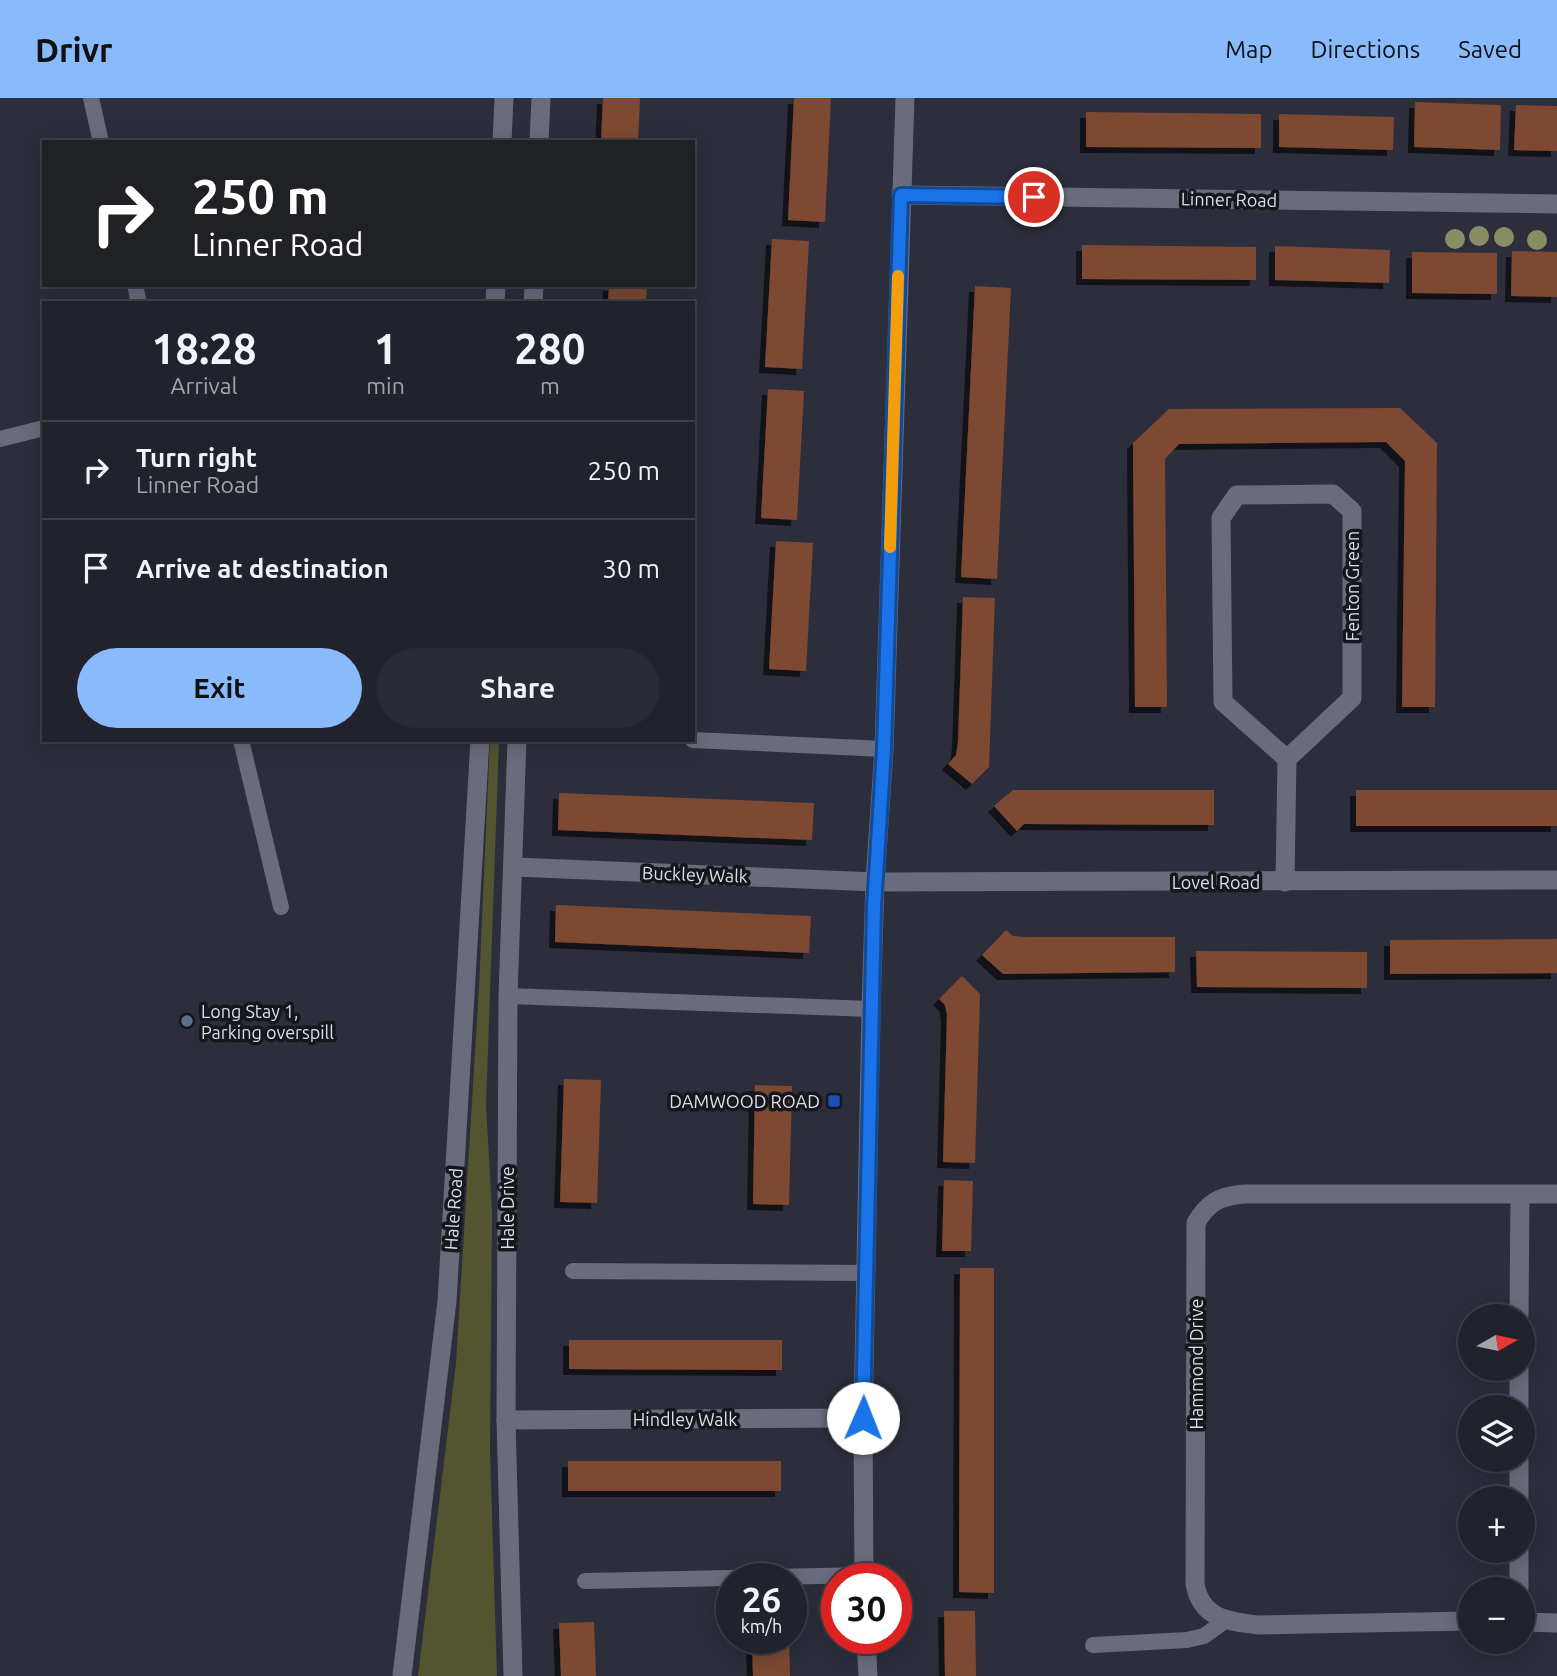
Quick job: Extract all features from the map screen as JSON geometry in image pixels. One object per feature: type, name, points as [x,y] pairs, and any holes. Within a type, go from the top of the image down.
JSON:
[{"type":"street","points":[[502,140],[504,98]]},
{"type":"street","points":[[539,140],[541,98]]},
{"type":"street","points":[[864,1563],[863,1418],[871,1009],[875,882],[884,749],[905,98]]},
{"type":"street","name":"Linner Road","points":[[901,195],[1557,204]]},
{"type":"street","name":"Fenton Green","points":[[1333,494],[1352,511],[1352,698],[1287,759],[1223,702],[1222,518],[1237,495],[1333,494]]},
{"type":"street","name":"Hale Road","points":[[402,1676],[447,1301],[480,742]]},
{"type":"street","name":"Hale Drive","points":[[513,1676],[506,1420],[508,996],[515,867],[517,742]]},
{"type":"street","points":[[1285,882],[1287,759]]},
{"type":"street","name":"Buckley Walk","points":[[515,867],[875,882]]},
{"type":"street","name":"Lovel Road","points":[[875,882],[1557,880]]},
{"type":"street","name":"Hammond Drive","points":[[1225,1621],[1205,1608],[1195,1584],[1196,1223],[1206,1206],[1224,1196],[1244,1194],[1557,1194]]},
{"type":"street","points":[[1519,1304],[1520,1194]]},
{"type":"street","name":"Hindley Walk","points":[[506,1420],[863,1418]]},
{"type":"street","points":[[1225,1621],[1259,1625],[1458,1621]]},
{"type":"street","points":[[1535,1622],[1557,1623]]},
{"type":"street","points":[[867,1654],[868,1676]]},
{"type":"lane","points":[[91,98],[102,140]]},
{"type":"lane","points":[[0,439],[42,428]]},
{"type":"lane","points":[[695,740],[884,749]]},
{"type":"lane","points":[[241,742],[281,908]]},
{"type":"lane","points":[[508,996],[871,1009]]},
{"type":"lane","points":[[573,1271],[866,1273]]},
{"type":"lane","points":[[585,1581],[821,1578]]},
{"type":"lane","points":[[1093,1645],[1187,1640],[1204,1636],[1225,1621]]},
{"type":"green space","points":[[490,742],[499,742],[486,1106],[492,1210],[490,1451],[497,1676],[418,1676],[456,1363],[479,987]]},
{"type":"building","points":[[603,98],[640,98],[638,140],[601,140]]},
{"type":"building","points":[[794,98],[831,98],[825,222],[788,220]]},
{"type":"building","points":[[1415,102],[1501,105],[1500,150],[1414,147]]},
{"type":"building","points":[[1516,105],[1557,106],[1557,151],[1514,150]]},
{"type":"building","points":[[1086,112],[1261,114],[1261,148],[1086,147]]},
{"type":"building","points":[[1279,114],[1394,117],[1393,150],[1279,147]]},
{"type":"building","points":[[772,239],[809,241],[802,369],[765,367]]},
{"type":"building","points":[[1082,245],[1256,247],[1256,280],[1082,279]]},
{"type":"building","points":[[1275,246],[1390,250],[1389,283],[1275,280]]},
{"type":"building","points":[[1512,251],[1557,252],[1557,297],[1511,296]]},
{"type":"building","points":[[1412,252],[1497,253],[1497,294],[1412,293]]},
{"type":"building","points":[[975,286],[1011,288],[997,579],[961,577]]},
{"type":"building","points":[[609,287],[647,287],[646,301],[608,301]]},
{"type":"building","points":[[768,389],[804,391],[797,520],[761,518]]},
{"type":"building","points":[[1400,408],[1437,443],[1435,707],[1402,707],[1405,461],[1386,442],[1179,444],[1165,459],[1167,707],[1135,707],[1133,443],[1169,409]]},
{"type":"building","points":[[776,541],[813,543],[806,671],[769,669]]},
{"type":"building","points":[[963,597],[995,598],[989,767],[972,784],[948,764],[956,755],[958,742]]},
{"type":"building","points":[[1013,790],[1214,790],[1214,825],[1024,824],[1017,831],[994,806]]},
{"type":"building","points":[[1356,790],[1557,790],[1557,826],[1356,826]]},
{"type":"building","points":[[559,793],[814,803],[812,840],[558,830]]},
{"type":"building","points":[[556,905],[811,916],[809,953],[555,942]]},
{"type":"building","points":[[1006,930],[1013,936],[1026,937],[1175,937],[1175,972],[1003,974],[982,955]]},
{"type":"building","points":[[1557,939],[1557,973],[1390,974],[1390,940]]},
{"type":"building","points":[[1196,951],[1367,952],[1367,988],[1197,987]]},
{"type":"building","points":[[962,976],[980,994],[975,1163],[943,1162],[947,1015],[945,1005],[939,999]]},
{"type":"building","points":[[564,1079],[601,1080],[597,1203],[560,1202]]},
{"type":"building","points":[[755,1085],[792,1086],[789,1205],[753,1204]]},
{"type":"building","points":[[944,1180],[973,1181],[971,1251],[942,1251]]},
{"type":"building","points":[[960,1268],[994,1268],[994,1593],[959,1592]]},
{"type":"building","points":[[569,1340],[782,1340],[782,1370],[569,1369]]},
{"type":"building","points":[[568,1461],[781,1461],[781,1491],[568,1491]]},
{"type":"building","points":[[944,1611],[975,1611],[976,1676],[945,1676]]},
{"type":"building","points":[[594,1622],[596,1676],[561,1676],[559,1623]]},
{"type":"building","points":[[752,1654],[789,1654],[790,1676],[753,1676]]},
{"type":"slow traffic","points":[[890,547],[898,276]]},
{"type":"place","name":"Long Stay 1, Parking overspill","points":[[187,1021]]},
{"type":"place","name":"DAMWOOD ROAD","points":[[834,1101]]},
{"type":"route","points":[[863,1418],[874,907],[884,749],[901,195],[1034,197]]}]
